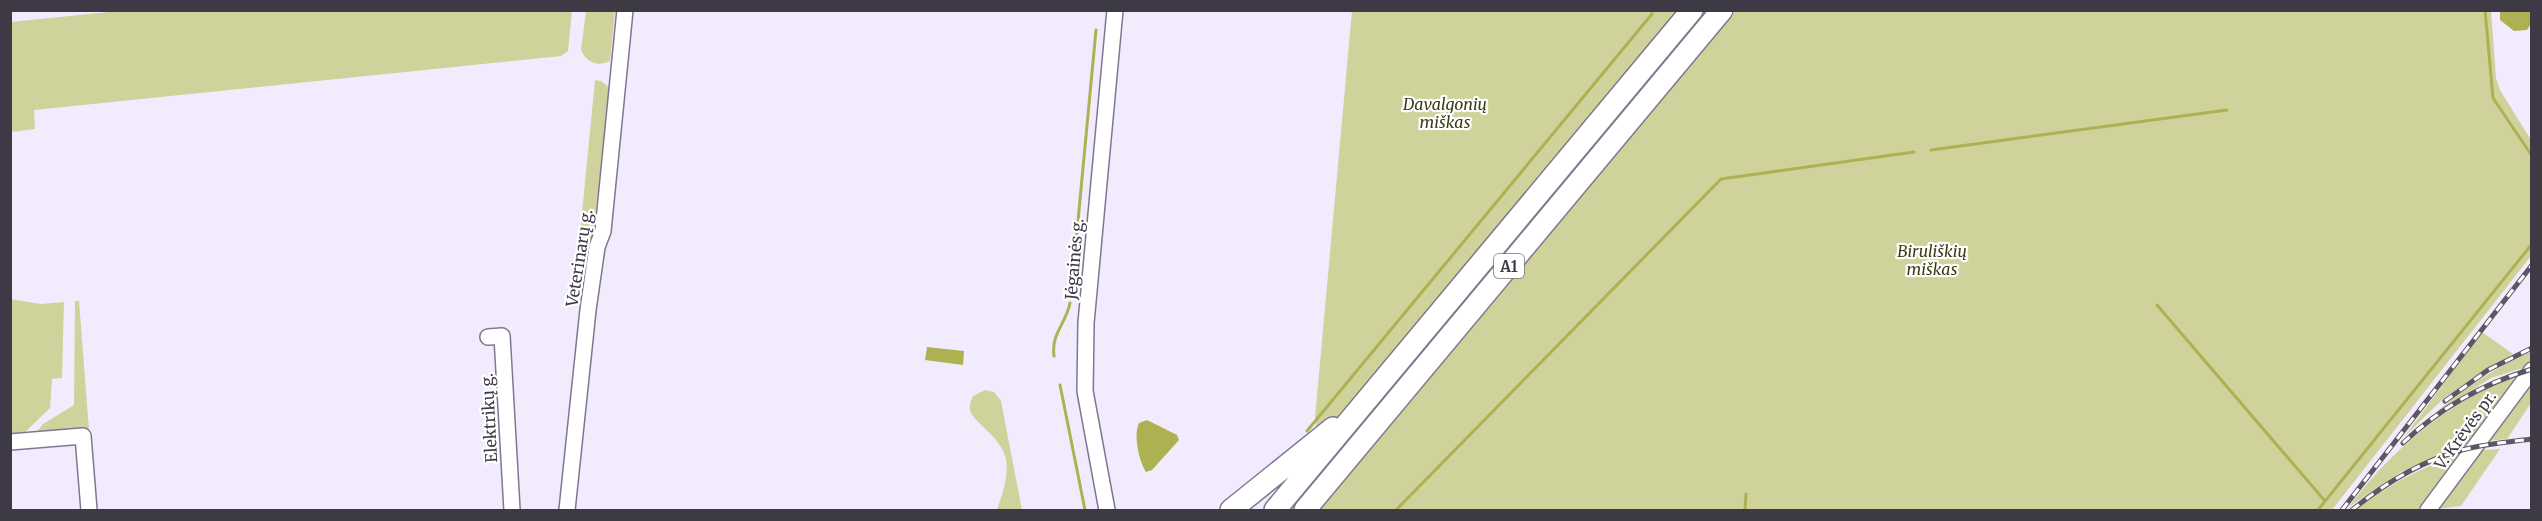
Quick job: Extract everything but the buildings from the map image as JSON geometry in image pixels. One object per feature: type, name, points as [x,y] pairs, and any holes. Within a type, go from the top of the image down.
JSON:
[{"type":"highway","name":"A1","points":[[1275,510],[1692,10]]},
{"type":"highway","name":"A1","points":[[1305,510],[1722,10]]},
{"type":"highway","points":[[1231,510],[1370,397]]},
{"type":"street","name":"Veterinarų g.","points":[[567,510],[588,310],[597,247],[603,231],[625,10]]},
{"type":"street","name":"Jėgainės g.","points":[[1107,510],[1089,418],[1084,367],[1086,323],[1115,10]]},
{"type":"street","name":"Elektrikų g.","points":[[488,337],[502,336],[512,510]]},
{"type":"street","name":"V. Krėvės pr.","points":[[2428,510],[2532,370]]},
{"type":"street","points":[[10,442],[83,435],[89,510]]},
{"type":"green space","points":[[128,10],[572,11],[568,51],[561,56],[34,110],[35,129],[11,132],[11,22]]},
{"type":"green space","points":[[586,11],[615,11],[610,61],[601,64],[593,63],[581,50]]},
{"type":"green space","name":"Davalgonių miškas","points":[[1352,11],[1677,11],[1340,415],[1317,436],[1315,418]]},
{"type":"green space","points":[[1700,11],[1714,11],[1296,510],[1284,510]]},
{"type":"green space","name":"Biruliškių miškas","points":[[1736,11],[2491,11],[2496,78],[2500,90],[2531,140],[2531,256],[2332,510],[1320,510]]},
{"type":"green space","points":[[595,80],[601,81],[610,88],[593,234],[589,242],[579,244]]},
{"type":"green space","points":[[10,299],[41,304],[64,302],[62,378],[52,379],[50,408],[23,434],[10,438]]},
{"type":"green space","points":[[75,301],[79,301],[89,430],[34,435],[43,424],[74,405]]},
{"type":"green space","points":[[2482,332],[2513,354],[2478,374],[2444,398],[2404,437]]},
{"type":"green space","points":[[2531,352],[2529,366],[2491,378],[2434,414],[2480,379]]},
{"type":"green space","points":[[2521,376],[2470,446],[2437,456],[2401,472],[2349,507],[2383,467],[2425,428],[2472,396]]},
{"type":"green space","points":[[2531,382],[2531,403],[2507,439],[2488,441]]},
{"type":"green space","points":[[985,390],[994,392],[1001,401],[1022,510],[997,510],[1006,479],[1006,459],[998,443],[972,415],[970,408],[973,396]]},
{"type":"green space","points":[[2500,449],[2461,506],[2438,509],[2482,450]]},
{"type":"green space","points":[[2466,452],[2422,510],[2356,510],[2408,476]]},
{"type":"shaded area","points":[[2500,11],[2531,11],[2531,24],[2527,30],[2514,31],[2500,20]]},
{"type":"shaded area","points":[[927,347],[964,351],[963,365],[925,360]]},
{"type":"shaded area","points":[[1147,420],[1177,435],[1179,440],[1152,470],[1146,472],[1139,455],[1137,428],[1139,423]]},
{"type":"waterway","points":[[1307,431],[1652,14],[1652,10]]},
{"type":"waterway","points":[[2485,10],[2493,98],[2532,156]]},
{"type":"waterway","points":[[1073,274],[1096,30]]},
{"type":"waterway","points":[[1931,150],[2227,110]]},
{"type":"waterway","points":[[1396,510],[1721,179],[1914,152]]},
{"type":"waterway","points":[[2318,510],[2532,244]]},
{"type":"waterway","points":[[1054,356],[1055,341],[1070,303]]},
{"type":"waterway","points":[[2157,305],[2325,501]]},
{"type":"waterway","points":[[1060,385],[1085,510]]},
{"type":"waterway","points":[[1745,510],[1746,494]]},
{"type":"railway","points":[[2342,510],[2532,265]]},
{"type":"railway","points":[[2445,401],[2488,370],[2532,348]]},
{"type":"railway","points":[[2403,443],[2417,430],[2463,398],[2496,382],[2532,369]]},
{"type":"railway","points":[[2352,510],[2390,482],[2432,460],[2471,448],[2532,439]]}]
